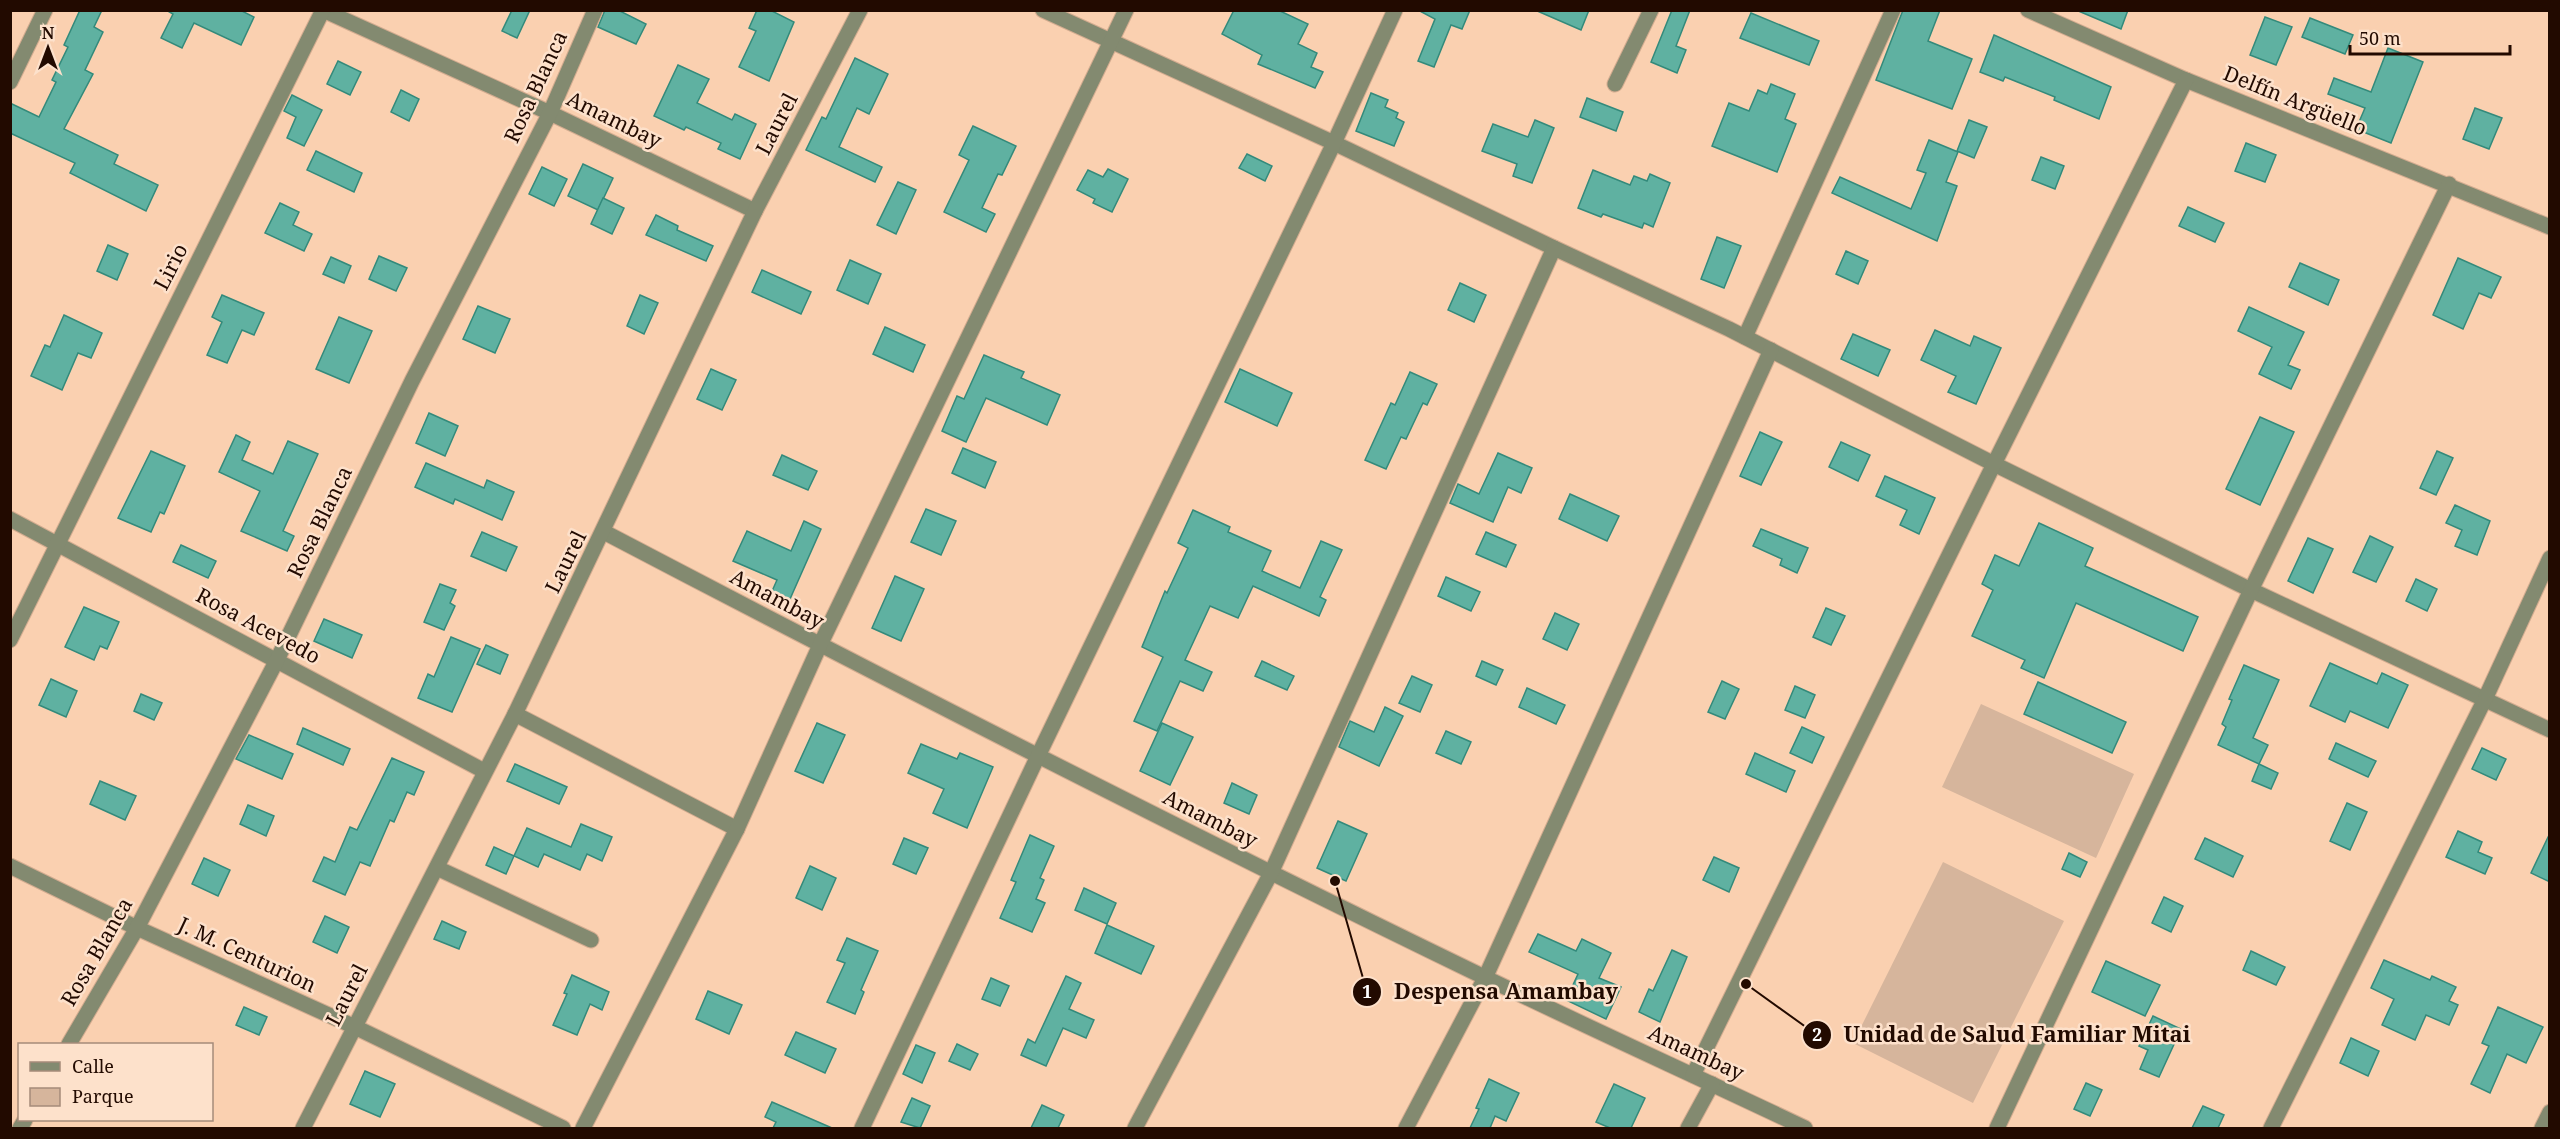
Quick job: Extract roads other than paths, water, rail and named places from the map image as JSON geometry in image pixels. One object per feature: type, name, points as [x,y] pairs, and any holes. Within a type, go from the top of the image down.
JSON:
[{"type":"street","points":[[10,82],[45,10]]},
{"type":"street","name":"Amambay","points":[[323,10],[550,113],[755,211]]},
{"type":"street","name":"Lirio","points":[[10,640],[323,10]]},
{"type":"street","name":"Rosa Blanca","points":[[70,1043],[137,928],[278,660],[412,381],[550,113],[595,10]]},
{"type":"street","name":"Laurel","points":[[303,1128],[515,714],[604,532],[755,211],[860,10]]},
{"type":"street","points":[[1043,10],[1111,43],[1334,142],[1771,350],[1994,464],[2251,590],[2550,730]]},
{"type":"street","points":[[583,1128],[736,829],[820,645],[1126,10]]},
{"type":"street","points":[[862,1128],[1395,10]]},
{"type":"street","points":[[1615,84],[1651,10]]},
{"type":"street","points":[[1745,338],[1893,10]]},
{"type":"street","name":"Delfín Argüello","points":[[2028,10],[2186,80],[2550,226]]},
{"type":"street","points":[[1693,1075],[2186,80]]},
{"type":"street","points":[[1997,1128],[2251,590],[2449,184]]},
{"type":"street","points":[[1135,1128],[1271,873],[1554,248]]},
{"type":"street","points":[[1406,1128],[1485,978],[1771,350]]},
{"type":"street","name":"Rosa Acevedo","points":[[10,519],[484,771]]},
{"type":"street","name":"Amambay","points":[[604,532],[820,645],[1271,873],[1485,978],[1805,1128]]},
{"type":"street","points":[[2271,1128],[2485,699],[2550,558]]},
{"type":"street","points":[[515,714],[736,829]]},
{"type":"street","name":"J. M. Centurion","points":[[10,866],[137,928],[355,1027],[563,1128]]},
{"type":"street","points":[[437,868],[591,940]]},
{"type":"street","points":[[1688,1128],[1712,1084]]},
{"type":"street","points":[[2542,1128],[2550,1112]]},
{"type":"place","name":"Despensa Amambay","points":[[1335,881]]},
{"type":"place","name":"Unidad de Salud Familiar Mitai","points":[[1746,984]]}]
